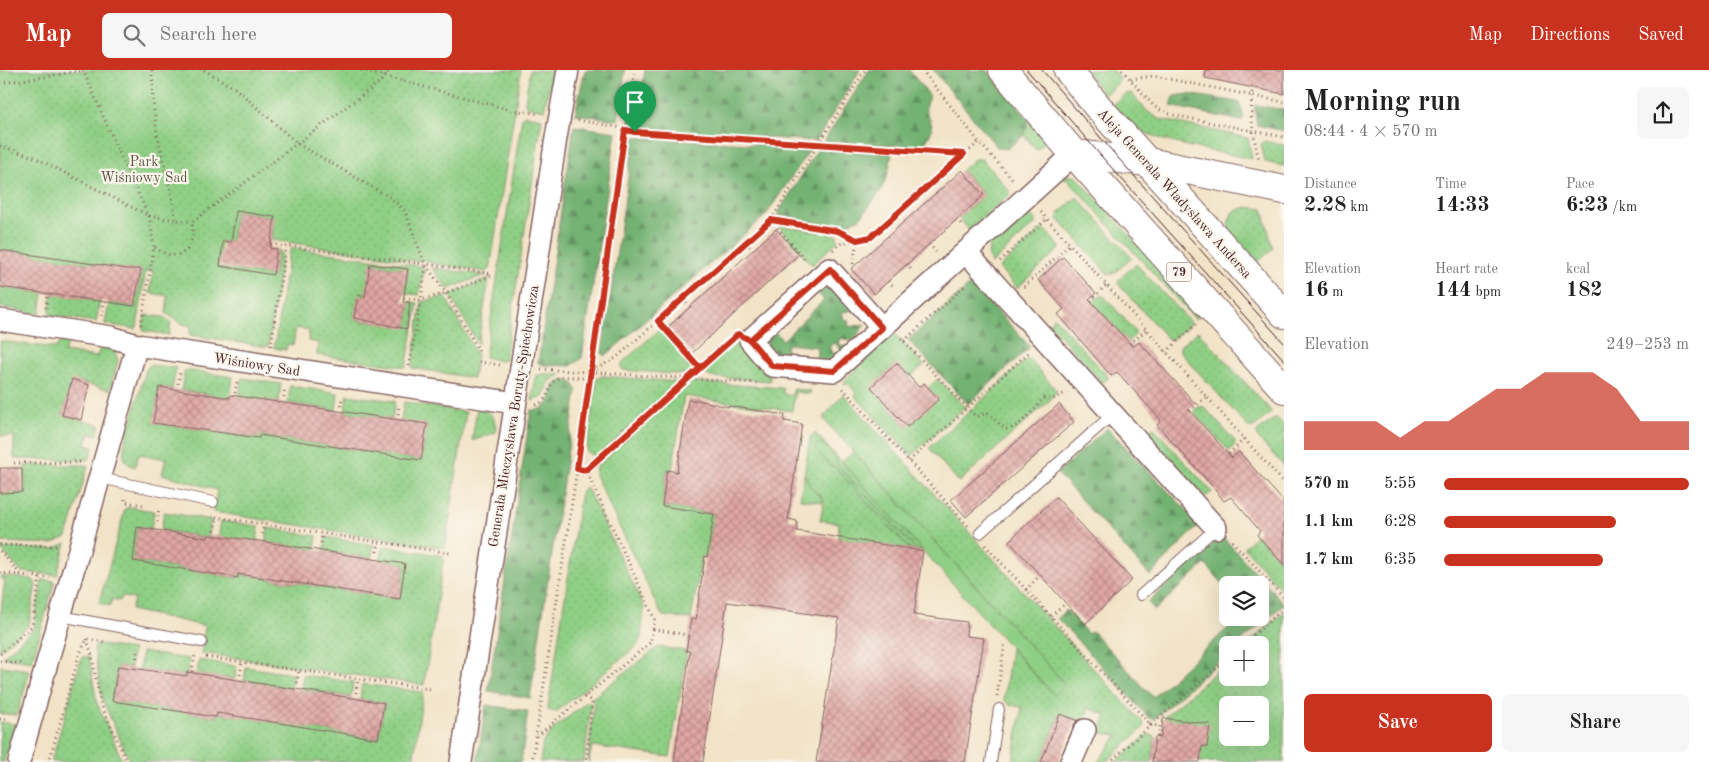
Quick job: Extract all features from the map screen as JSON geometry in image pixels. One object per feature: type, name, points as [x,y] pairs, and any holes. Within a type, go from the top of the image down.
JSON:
[{"type":"main road","name":"79","points":[[1003,70],[1074,154],[1284,389]]},
{"type":"main road","name":"Aleja Generała Władysława Andersa","points":[[1068,70],[1284,314]]},
{"type":"main road","points":[[1074,154],[1148,162],[1284,190]]},
{"type":"street","name":"Generała Mieczysława Boruty-Spiechowicza","points":[[461,762],[522,404],[556,138],[568,70]]},
{"type":"street","points":[[882,328],[830,269],[750,340],[772,366],[834,371],[882,328],[1074,154]]},
{"type":"street","points":[[966,252],[1216,528]]},
{"type":"street","name":"Wiśniowy Sad","points":[[0,320],[111,337],[139,337],[522,404]]},
{"type":"street","points":[[19,762],[81,544],[96,470],[139,337]]},
{"type":"street","points":[[1071,762],[1085,730]]},
{"type":"lane","points":[[978,535],[1113,414]]},
{"type":"lane","points":[[96,470],[213,502]]},
{"type":"lane","points":[[1141,595],[1216,528]]},
{"type":"lane","points":[[60,616],[202,642]]},
{"type":"lane","points":[[991,762],[999,709]]},
{"type":"path","points":[[0,83],[83,70],[149,216],[154,247],[139,337]]},
{"type":"path","points":[[152,70],[155,122],[174,203],[175,220]]},
{"type":"path","points":[[204,70],[236,89],[298,144],[397,202],[409,219],[426,265],[446,293],[481,354]]},
{"type":"path","points":[[361,70],[511,110],[545,114]]},
{"type":"path","points":[[0,146],[34,157],[149,216],[192,222],[298,144],[390,70]]},
{"type":"path","points":[[532,762],[591,379],[635,70]]},
{"type":"path","points":[[592,371],[616,358],[771,220],[865,70]]},
{"type":"path","points":[[922,70],[979,142],[1019,187]]},
{"type":"path","points":[[1122,70],[1158,109],[1173,114],[1284,137]]},
{"type":"path","points":[[1130,79],[1154,76],[1284,102]]},
{"type":"path","points":[[1253,87],[1250,105],[1252,131],[1259,160]]},
{"type":"path","points":[[572,119],[635,132],[964,154]]},
{"type":"path","points":[[827,255],[839,244],[871,237],[979,142]]},
{"type":"path","points":[[1037,208],[1284,483]]},
{"type":"path","points":[[994,267],[1047,219]]},
{"type":"path","points":[[771,220],[838,231],[857,240]]},
{"type":"path","points":[[771,220],[812,268]]},
{"type":"path","points":[[154,247],[162,253],[172,256],[183,253],[192,242],[192,222]]},
{"type":"path","points":[[853,265],[857,240]]},
{"type":"path","points":[[746,242],[752,250]]},
{"type":"path","points":[[270,244],[493,274],[446,293],[421,300],[404,298]]},
{"type":"path","points":[[1018,292],[1069,245]]},
{"type":"path","points":[[270,352],[286,246]]},
{"type":"path","points":[[408,372],[426,265]]},
{"type":"path","points":[[904,341],[972,280]]},
{"type":"path","points":[[1091,301],[1106,285]]},
{"type":"path","points":[[683,299],[690,307]]},
{"type":"path","points":[[658,321],[700,368]]},
{"type":"path","points":[[1166,352],[1198,323]]},
{"type":"path","points":[[1130,344],[1146,330]]},
{"type":"path","points":[[577,469],[586,470],[738,334],[750,340]]},
{"type":"path","points":[[915,352],[976,415],[988,413],[1001,427],[1010,429],[1016,426],[1038,406],[1041,399],[1055,398],[1069,390]]},
{"type":"path","points":[[909,461],[1029,352]]},
{"type":"path","points":[[480,362],[506,365]]},
{"type":"path","points":[[178,384],[181,366]]},
{"type":"path","points":[[536,369],[762,383]]},
{"type":"path","points":[[235,393],[238,374]]},
{"type":"path","points":[[522,404],[537,405],[543,402],[553,383],[560,378],[591,379]]},
{"type":"path","points":[[840,388],[845,391],[978,535],[1026,590],[1151,725],[1160,726],[1158,737]]},
{"type":"path","points":[[1190,411],[1206,397]]},
{"type":"path","points":[[1229,454],[1244,439]]},
{"type":"path","points":[[14,463],[96,470]]},
{"type":"path","points":[[536,736],[650,642],[655,620],[586,470]]},
{"type":"path","points":[[125,499],[125,502],[159,508],[157,522]]},
{"type":"path","points":[[207,515],[450,553]]},
{"type":"path","points":[[214,530],[217,517]]},
{"type":"path","points":[[262,534],[264,524]]},
{"type":"path","points":[[1216,528],[1225,534],[1284,598]]},
{"type":"path","points":[[321,543],[322,533]]},
{"type":"path","points":[[0,545],[55,546],[67,540],[81,544]]},
{"type":"path","points":[[377,552],[379,542]]},
{"type":"path","points":[[0,551],[21,575]]},
{"type":"path","points":[[0,573],[58,579]]},
{"type":"path","points":[[1026,590],[1040,575]]},
{"type":"path","points":[[0,654],[32,626],[40,577]]},
{"type":"path","points":[[1050,616],[1066,603]]},
{"type":"path","points":[[1252,636],[1284,608]]},
{"type":"path","points":[[653,629],[688,635]]},
{"type":"path","points":[[87,638],[112,643]]},
{"type":"path","points":[[49,762],[79,655],[87,638]]},
{"type":"path","points":[[87,638],[100,702],[127,762]]},
{"type":"path","points":[[999,709],[997,700],[1006,642]]},
{"type":"path","points":[[130,645],[148,648]]},
{"type":"path","points":[[136,663],[138,647]]},
{"type":"path","points":[[192,672],[195,655],[430,689]]},
{"type":"path","points":[[0,661],[34,666]]},
{"type":"path","points":[[240,674],[242,662]]},
{"type":"path","points":[[1110,762],[1219,666]]},
{"type":"path","points":[[297,683],[299,670]]},
{"type":"path","points":[[356,693],[358,679]]},
{"type":"path","points":[[585,696],[592,702],[586,762]]},
{"type":"green space","name":"Park Wiśniowy Sad","points":[[0,70],[521,70],[490,269],[487,272],[431,263],[425,260],[416,261],[272,240],[274,217],[236,211],[231,242],[224,241],[221,243],[218,268],[274,276],[278,249],[282,254],[268,347],[190,335],[191,326],[180,323],[166,313],[168,296],[150,293],[153,270],[146,270],[137,327],[135,329],[105,324],[109,303],[135,308],[142,270],[139,269],[138,271],[0,250]]},
{"type":"green space","points":[[530,70],[552,70],[544,110],[526,106]]},
{"type":"green space","points":[[585,70],[625,70],[618,120],[575,114]]},
{"type":"green space","points":[[645,70],[860,70],[816,141],[636,129]]},
{"type":"green space","points":[[869,70],[909,70],[930,96],[926,110],[932,128],[922,147],[824,141]]},
{"type":"green space","points":[[933,70],[987,70],[1028,119],[1024,135],[1007,149],[998,148]]},
{"type":"green space","points":[[1085,70],[1112,70],[1119,78],[1117,84],[1104,95]]},
{"type":"green space","points":[[1131,93],[1147,111],[1159,119],[1248,138],[1252,159],[1172,142],[1142,131],[1131,124],[1112,105],[1125,94]]},
{"type":"green space","points":[[1188,94],[1238,102],[1244,118],[1241,121],[1171,106],[1174,96]]},
{"type":"green space","points":[[1255,105],[1284,110],[1284,131],[1257,125]]},
{"type":"green space","points":[[525,115],[542,118],[505,360],[500,361],[485,357],[522,117]]},
{"type":"green space","points":[[1028,119],[1047,141],[1036,150],[1024,135]]},
{"type":"green space","points":[[574,126],[616,132],[582,358],[571,366],[544,365],[538,363]]},
{"type":"green space","points":[[634,137],[811,148],[766,215],[605,356],[602,353]]},
{"type":"green space","points":[[1264,141],[1284,145],[1284,166],[1265,162],[1261,144]]},
{"type":"green space","points":[[818,149],[892,153],[888,174],[881,190],[859,219],[838,227],[777,215]]},
{"type":"green space","points":[[974,159],[982,159],[1011,193],[969,230],[959,218],[984,195],[962,170]]},
{"type":"green space","points":[[1067,175],[1077,177],[1201,314],[1195,319],[1068,180],[1060,178]]},
{"type":"green space","points":[[1077,197],[1132,258],[1113,274],[1108,274],[1058,219],[1059,213]]},
{"type":"green space","points":[[1246,207],[1263,209],[1273,249],[1254,265],[1230,235],[1228,229],[1229,220],[1233,212]]},
{"type":"green space","points":[[1027,210],[1037,222],[991,264],[988,254],[990,244]]},
{"type":"green space","points":[[780,225],[837,235],[838,241],[812,265],[779,227]]},
{"type":"green space","points":[[1043,228],[1061,248],[1017,288],[999,268]]},
{"type":"green space","points":[[292,248],[421,266],[424,270],[419,295],[404,293],[408,269],[371,264],[365,297],[358,296],[354,319],[368,322],[369,320],[407,328],[410,302],[418,303],[406,367],[317,355],[318,343],[308,341],[309,330],[296,328],[293,345],[287,344],[286,350],[274,348],[289,252]]},
{"type":"green space","points":[[1136,264],[1191,323],[1173,339],[1168,339],[1118,284],[1119,279]]},
{"type":"green space","points":[[432,268],[485,275],[448,289]]},
{"type":"green space","points":[[489,278],[478,344],[450,295]]},
{"type":"green space","points":[[972,283],[1030,347],[968,404],[908,340]]},
{"type":"green space","points":[[829,285],[856,310],[842,312],[844,320],[848,320],[849,327],[865,324],[854,341],[840,338],[838,344],[850,348],[841,351],[835,342],[829,347],[836,356],[834,362],[816,360],[817,347],[787,344],[785,357],[780,360],[766,343],[773,330],[783,340],[824,300],[816,291]]},
{"type":"green space","points":[[0,287],[43,293],[40,314],[0,307]]},
{"type":"green space","points":[[52,294],[100,301],[96,322],[49,315]]},
{"type":"green space","points":[[445,296],[477,355],[473,378],[412,368],[422,302]]},
{"type":"green space","points":[[1100,296],[1104,296],[1135,331],[1135,335],[1128,342],[1093,302]]},
{"type":"green space","points":[[145,315],[164,317],[171,323],[169,335],[144,331]]},
{"type":"green space","points":[[1054,317],[1109,378],[1102,383],[1049,324]]},
{"type":"green space","points":[[660,329],[664,330],[695,365],[695,368],[687,375],[623,370],[621,367],[623,362]]},
{"type":"green space","points":[[1198,331],[1272,412],[1254,427],[1248,427],[1180,352],[1180,346]]},
{"type":"green space","points":[[894,333],[924,365],[910,377],[897,364],[907,427],[938,399],[928,388],[938,379],[965,407],[911,456],[855,396],[857,394],[848,383],[845,385],[844,381]]},
{"type":"green space","points":[[66,336],[72,336],[64,352],[96,357],[102,345],[114,350],[118,360],[110,390],[72,380],[63,415],[100,425],[97,435],[90,433],[86,445],[93,447],[90,458],[86,460],[14,459],[14,436],[0,436],[0,341],[55,348]]},
{"type":"green space","points":[[738,339],[770,373],[770,381],[711,377],[705,374],[705,368]]},
{"type":"green space","points":[[1028,358],[1057,391],[1048,402],[959,482],[929,448]]},
{"type":"green space","points":[[150,365],[176,368],[172,389],[159,387],[154,423],[258,438],[259,435],[421,460],[427,425],[401,421],[404,402],[466,412],[445,548],[213,512],[217,490],[162,474],[166,459],[139,454],[135,467],[128,464],[124,457],[124,446],[146,370]]},
{"type":"green space","points":[[185,370],[233,377],[230,398],[181,390]]},
{"type":"green space","points":[[542,374],[562,374],[550,381],[543,397],[532,401],[536,376]]},
{"type":"green space","points":[[602,376],[679,382],[601,453],[594,456],[587,452],[587,447],[597,379]]},
{"type":"green space","points":[[242,378],[281,384],[279,402],[265,400],[264,403],[239,399]]},
{"type":"green space","points":[[564,380],[573,383],[577,390],[530,698],[488,691],[531,410],[538,410],[546,406],[556,384]]},
{"type":"green space","points":[[692,382],[783,388],[783,394],[792,395],[793,389],[811,391],[810,394],[795,392],[792,411],[684,396],[672,471],[667,470],[662,506],[714,514],[707,557],[702,556],[691,619],[663,616],[661,614],[595,475],[599,464],[685,386]]},
{"type":"green space","points":[[290,386],[338,393],[336,410],[288,403]]},
{"type":"green space","points":[[843,394],[1144,724],[1143,728],[1106,762],[1098,762],[1118,735],[1099,733],[1106,715],[1089,709],[1084,722],[1060,714],[1041,762],[1013,762],[1022,707],[1010,705],[1004,700],[1011,648],[1054,695],[1065,684],[826,422],[823,418]]},
{"type":"green space","points":[[347,395],[395,401],[392,419],[345,412]]},
{"type":"green space","points":[[1198,407],[1204,407],[1235,441],[1234,446],[1229,451],[1193,412]]},
{"type":"green space","points":[[477,408],[486,411],[492,416],[496,432],[472,440]]},
{"type":"green space","points":[[1276,417],[1284,426],[1284,466],[1257,437],[1257,432]]},
{"type":"green space","points":[[1107,428],[1200,524],[1150,576],[1057,473]]},
{"type":"green space","points":[[1154,428],[1212,492],[1205,497],[1148,433]]},
{"type":"green space","points":[[815,433],[923,551],[916,550],[836,463],[821,442],[815,448],[910,549],[838,538],[839,523],[820,520],[823,499],[812,489],[806,476],[804,476],[810,437]]},
{"type":"green space","points":[[821,442],[838,461],[836,463],[916,550],[910,549],[834,466],[832,467],[814,448]]},
{"type":"green space","points":[[853,452],[1065,684],[1054,695],[842,462]]},
{"type":"green space","points":[[25,465],[88,466],[67,537],[52,544],[0,542],[0,493],[25,493]]},
{"type":"green space","points":[[804,476],[806,476],[810,486],[823,502],[800,499]]},
{"type":"green space","points":[[585,487],[644,607],[641,638],[637,646],[556,712],[548,710],[548,707],[581,492]]},
{"type":"green space","points":[[129,507],[154,511],[151,529],[137,527],[133,561],[237,578],[238,574],[400,599],[405,564],[381,560],[383,546],[444,556],[424,685],[201,653],[205,626],[131,610],[134,599],[122,596],[120,601],[112,599],[110,606],[99,603],[125,509]]},
{"type":"green space","points":[[164,512],[211,520],[208,538],[161,530]]},
{"type":"green space","points":[[221,521],[259,526],[257,541],[218,539]]},
{"type":"green space","points":[[268,528],[317,536],[315,550],[266,542]]},
{"type":"green space","points":[[1257,535],[1284,565],[1284,593],[1244,547]]},
{"type":"green space","points":[[1222,536],[1258,576],[1219,576],[1219,579],[1205,564],[1155,610],[1148,602]]},
{"type":"green space","points":[[326,537],[374,545],[371,558],[324,551]]},
{"type":"green space","points":[[66,543],[57,575],[21,572],[0,548],[54,549]]},
{"type":"green space","points":[[0,576],[32,579],[36,584],[29,625],[0,650],[0,618],[5,579],[0,579]]},
{"type":"green space","points":[[42,580],[55,581],[32,661],[3,657],[34,628]]},
{"type":"green space","points":[[1269,588],[1284,604],[1269,617]]},
{"type":"green space","points":[[1066,610],[1088,634],[1092,631],[1153,697],[1219,636],[1219,661],[1154,719],[1148,717],[1057,618]]},
{"type":"green space","points":[[1284,612],[1284,762],[1200,762],[1163,718],[1219,669],[1219,686],[1269,686],[1269,636],[1257,636]]},
{"type":"green space","points":[[1230,626],[1259,626],[1247,636],[1219,636]]},
{"type":"green space","points":[[97,644],[133,650],[130,668],[118,666],[112,701],[216,717],[217,713],[378,739],[384,703],[360,699],[362,684],[423,692],[413,762],[130,762],[103,701],[94,648]]},
{"type":"green space","points":[[658,647],[687,651],[670,757],[592,746],[588,762],[594,702],[591,699]]},
{"type":"green space","points":[[142,652],[189,659],[187,676],[139,669]]},
{"type":"green space","points":[[82,657],[89,657],[97,703],[123,762],[51,762]]},
{"type":"green space","points":[[199,660],[236,666],[235,679],[223,677],[222,682],[196,678]]},
{"type":"green space","points":[[1,666],[30,670],[17,715],[0,714]]},
{"type":"green space","points":[[246,667],[293,674],[291,688],[244,680]]},
{"type":"green space","points":[[303,675],[353,682],[351,697],[301,689]]},
{"type":"green space","points":[[588,701],[591,703],[584,762],[540,762],[543,742],[553,729]]},
{"type":"green space","points":[[486,705],[528,711],[521,762],[477,762]]},
{"type":"green space","points":[[0,722],[15,724],[4,762],[0,762]]},
{"type":"green space","points":[[1148,734],[1155,737],[1152,762],[1116,762]]},
{"type":"building","points":[[1206,70],[1284,70],[1284,94],[1205,78]]},
{"type":"building","points":[[962,170],[984,195],[874,294],[851,269]]},
{"type":"building","points":[[236,211],[275,217],[270,248],[277,249],[273,275],[220,266],[223,241],[231,242]]},
{"type":"building","points":[[776,229],[799,254],[692,353],[668,327]]},
{"type":"building","points":[[0,250],[127,269],[141,269],[134,306],[0,287]]},
{"type":"building","points":[[1063,257],[1096,293],[1089,299],[1133,347],[1139,342],[1195,403],[1188,409],[1232,458],[1239,452],[1284,502],[1284,565],[1257,535],[1260,531],[1231,497],[1224,501],[1157,425],[1161,420],[1117,372],[1111,376],[1058,314],[1064,309],[1038,280]]},
{"type":"building","points":[[370,264],[408,269],[403,302],[410,302],[407,329],[354,318],[358,295],[365,297]]},
{"type":"building","points":[[897,363],[919,387],[924,383],[939,399],[907,427],[871,387]]},
{"type":"building","points":[[72,379],[89,385],[81,420],[62,415]]},
{"type":"building","points":[[159,387],[230,398],[230,395],[427,424],[421,460],[259,435],[259,438],[153,423]]},
{"type":"building","points":[[688,400],[698,400],[728,407],[785,415],[784,421],[802,424],[788,519],[797,521],[797,531],[923,551],[914,615],[967,622],[966,636],[984,638],[965,762],[816,762],[839,618],[727,602],[703,762],[674,762],[690,651],[686,651],[691,619],[696,619],[705,556],[707,557],[714,514],[662,506],[667,470],[677,472]]},
{"type":"building","points":[[1059,404],[1074,422],[966,517],[951,500]]},
{"type":"building","points":[[0,468],[22,468],[22,492],[0,493]]},
{"type":"building","points":[[1056,497],[1132,580],[1085,624],[1009,541]]},
{"type":"building","points":[[137,527],[208,538],[209,535],[259,541],[405,564],[400,599],[238,574],[238,578],[133,561]]},
{"type":"building","points":[[118,666],[187,676],[187,672],[384,703],[378,739],[217,713],[216,717],[112,701]]},
{"type":"building","points":[[1060,714],[1077,720],[1059,762],[1041,762]]},
{"type":"building","points":[[1163,718],[1210,724],[1207,747],[1202,746],[1200,762],[1152,762],[1155,737],[1161,738]]},
{"type":"tram line","points":[[1027,70],[1102,157],[1284,360]]},
{"type":"tram line","points":[[1042,70],[1284,343]]},
{"type":"route","points":[[635,132],[625,130],[577,469],[586,470],[738,334],[750,340],[772,366],[834,371],[882,328],[830,269],[750,340],[738,334],[700,368],[658,321],[771,220],[838,231],[857,240],[871,237],[964,154],[635,132]]}]
